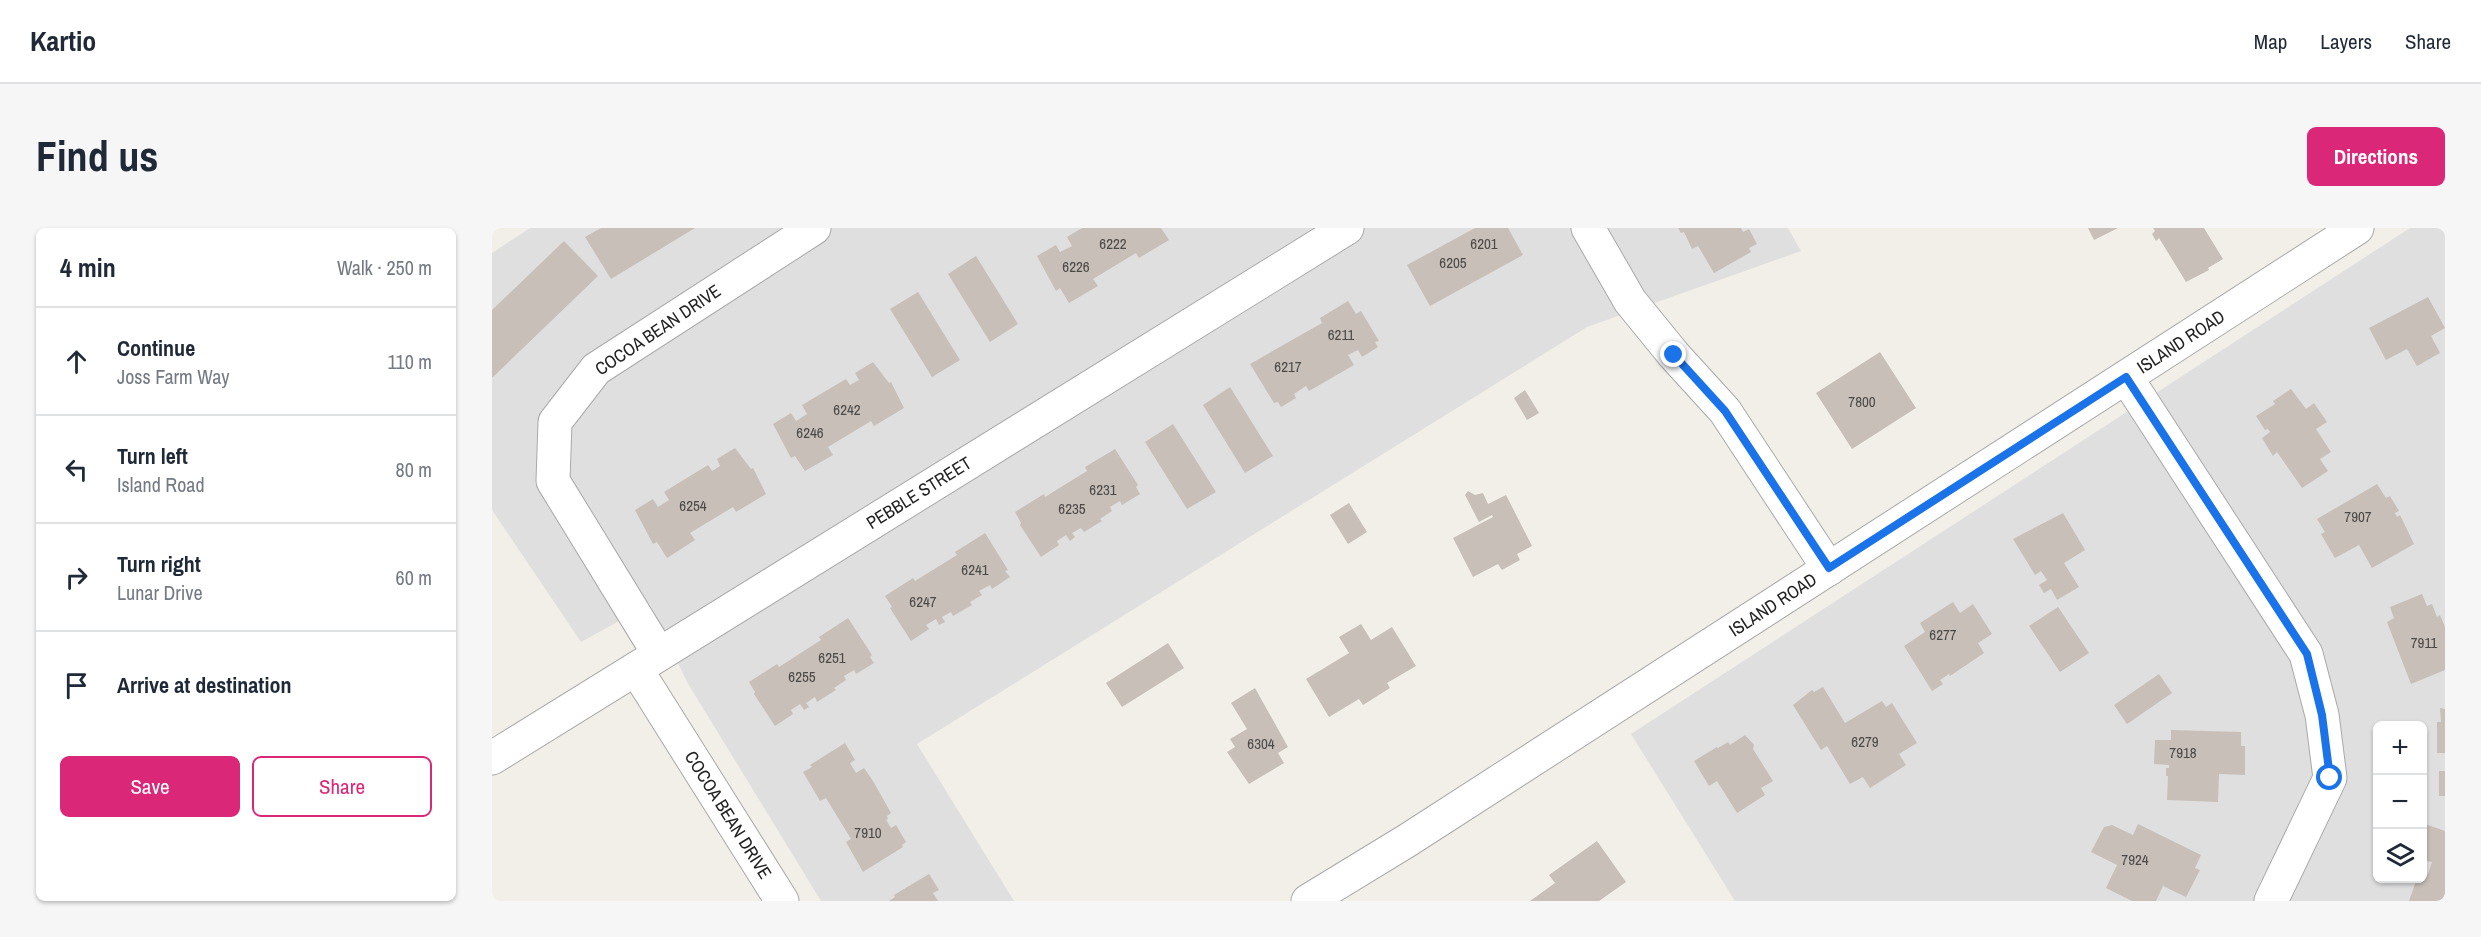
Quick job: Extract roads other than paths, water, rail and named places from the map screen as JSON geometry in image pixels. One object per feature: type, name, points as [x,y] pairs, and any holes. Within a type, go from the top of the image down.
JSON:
[{"type":"street","name":"COCOA BEAN DRIVE","points":[[782,901],[648,661],[553,481],[555,422],[596,369],[814,228]]},
{"type":"street","name":"PEBBLE STREET","points":[[492,758],[1347,228]]},
{"type":"street","points":[[1588,228],[1630,301],[1674,355],[1725,411],[1829,568]]},
{"type":"street","name":"ISLAND ROAD","points":[[1308,901],[1408,840],[2357,228]]},
{"type":"street","points":[[2126,377],[2307,654],[2322,715],[2330,778],[2271,901]]}]
